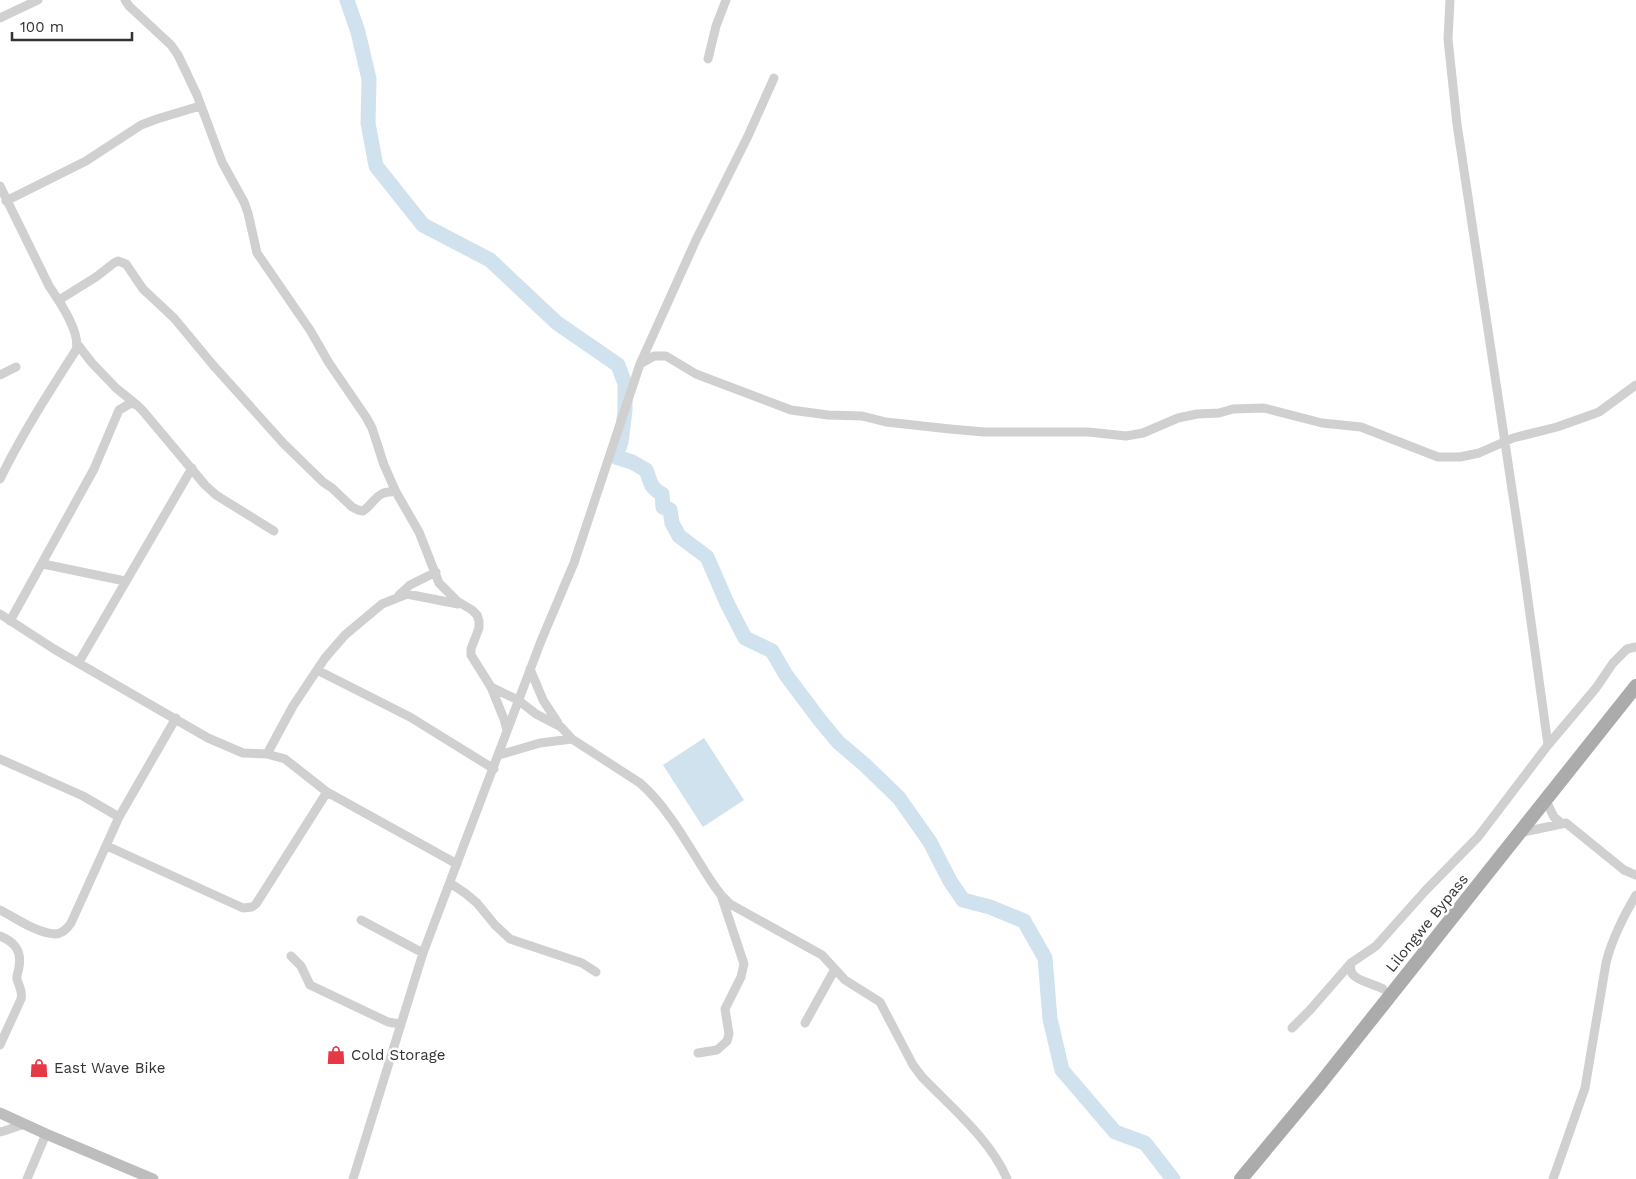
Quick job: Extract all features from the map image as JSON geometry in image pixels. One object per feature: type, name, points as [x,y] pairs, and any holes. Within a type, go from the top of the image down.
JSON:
[{"type":"main road","name":"Lilongwe Bypass","points":[[1241,1179],[1320,1084],[1636,686]]},
{"type":"main road","points":[[0,1112],[46,1134],[153,1179]]},
{"type":"street","points":[[0,18],[38,0]]},
{"type":"street","points":[[125,0],[175,50],[193,85],[226,172],[238,190],[246,208],[256,253],[310,330],[334,371],[366,416],[384,465],[396,492],[419,532],[440,583],[447,592],[477,615],[479,628],[471,649],[471,655],[491,687],[507,731]]},
{"type":"street","points":[[708,59],[716,26],[726,0]]},
{"type":"street","points":[[1450,0],[1448,39],[1456,114],[1521,549],[1548,745]]},
{"type":"street","points":[[352,1179],[423,953],[494,769],[530,669],[574,563],[640,364],[696,240],[748,136],[774,78]]},
{"type":"street","points":[[6,201],[86,161],[141,125],[200,106]]},
{"type":"street","points":[[0,186],[78,340],[76,350],[42,402],[0,479]]},
{"type":"street","points":[[59,300],[96,277],[114,263],[122,262],[126,264],[143,289],[174,318],[213,365],[284,444],[323,482],[352,506],[363,511],[381,494],[388,491],[396,492]]},
{"type":"street","points":[[78,345],[116,388],[137,404],[216,495],[274,531]]},
{"type":"street","points":[[640,364],[654,356],[666,356],[696,374],[791,410],[828,415],[862,416],[886,422],[950,430],[984,432],[1088,432],[1126,436],[1143,433],[1178,418],[1197,414],[1219,413],[1233,409],[1264,408],[1322,423],[1361,427],[1438,457],[1460,457],[1479,453],[1513,438],[1558,427],[1600,412],[1636,385]]},
{"type":"street","points":[[0,376],[16,367]]},
{"type":"street","points":[[10,621],[94,468],[119,410],[131,403],[137,404]]},
{"type":"street","points":[[79,662],[192,468]]},
{"type":"street","points":[[43,564],[125,581]]},
{"type":"street","points":[[267,754],[293,706],[333,647],[382,604],[397,596],[410,585],[436,572]]},
{"type":"street","points":[[397,596],[416,594],[465,606]]},
{"type":"street","points":[[0,614],[208,738],[234,750],[250,754],[267,754],[285,759],[327,792],[457,864]]},
{"type":"street","points":[[1292,1028],[1351,963],[1376,946],[1426,890],[1478,837],[1548,745],[1596,688],[1613,663],[1627,649],[1636,648]]},
{"type":"street","points":[[530,669],[543,700],[561,727],[572,739],[640,783],[650,792],[664,809],[721,895],[730,904],[822,954],[852,985],[880,1002],[913,1065],[922,1077],[989,1147],[1002,1166],[1007,1179]]},
{"type":"street","points":[[317,670],[410,717],[494,769]]},
{"type":"street","points":[[491,687],[518,700],[536,714],[561,727]]},
{"type":"street","points":[[0,910],[32,927],[56,934],[62,932],[72,923],[119,817],[176,718]]},
{"type":"street","points":[[499,755],[540,743],[572,739]]},
{"type":"street","points":[[0,759],[83,796],[119,817]]},
{"type":"street","points":[[107,846],[243,908],[248,908],[256,904],[327,792]]},
{"type":"street","points":[[1545,799],[1554,817],[1560,823],[1570,826],[1624,870],[1636,875]]},
{"type":"street","points":[[1519,833],[1560,823]]},
{"type":"street","points":[[450,883],[465,892],[477,903],[501,932],[510,939],[582,963],[596,972]]},
{"type":"street","points":[[698,1053],[717,1050],[727,1041],[725,1009],[741,977],[744,964],[721,895]]},
{"type":"street","points":[[1553,1179],[1585,1088],[1590,1067],[1604,972],[1611,944],[1620,922],[1636,895]]},
{"type":"street","points":[[361,920],[423,953]]},
{"type":"street","points":[[0,936],[12,941],[17,947],[20,956],[17,977],[22,993],[0,1046]]},
{"type":"street","points":[[291,956],[301,966],[310,985],[388,1022],[400,1024]]},
{"type":"street","points":[[1351,963],[1350,973],[1358,979],[1376,984],[1383,989]]},
{"type":"street","points":[[805,1023],[835,969]]},
{"type":"street","points":[[0,1132],[24,1124]]},
{"type":"street","points":[[26,1179],[46,1134]]},
{"type":"water","points":[[704,738],[744,800],[703,827],[663,765]]},
{"type":"waterway","points":[[347,0],[358,32],[369,79],[368,123],[376,166],[423,225],[490,260],[557,323],[618,365],[625,384],[625,411],[621,442],[616,457],[632,462],[646,470],[653,486],[662,494],[663,507],[670,510],[672,523],[679,536],[707,557],[745,638],[772,651],[786,675],[838,742],[899,798],[930,842],[950,881],[963,900],[990,907],[1024,921],[1045,958],[1050,1019],[1062,1070],[1115,1132],[1145,1143],[1173,1179]]},
{"type":"place","name":"Cold Storage","points":[[336,1055]]},
{"type":"place","name":"East Wave Bike","points":[[39,1068]]}]
